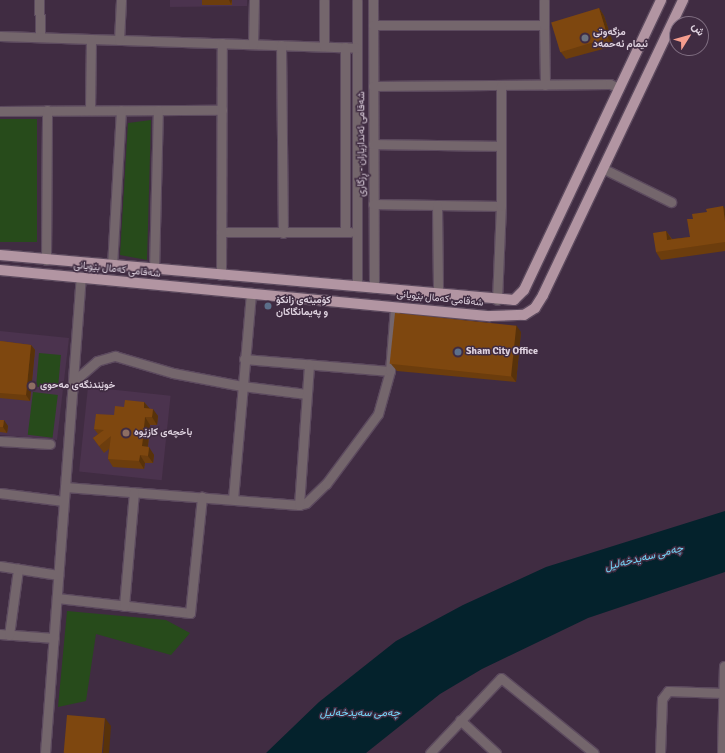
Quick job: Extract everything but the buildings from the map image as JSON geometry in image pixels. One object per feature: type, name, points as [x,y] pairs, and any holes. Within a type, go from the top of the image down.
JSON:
[{"type":"main road","name":"شەقامی کەمال بێویانی","points":[[0,255],[141,269],[411,290],[497,300],[514,300],[522,293],[661,0]]},
{"type":"main road","name":"شەقامی کەمال بێویانی","points":[[0,270],[506,317],[528,313],[543,295],[683,0]]},
{"type":"main road","points":[[140,284],[138,274],[141,269]]},
{"type":"main road","points":[[410,308],[415,296],[411,290]]},
{"type":"street","points":[[39,0],[40,37]]},
{"type":"street","points":[[120,40],[121,0]]},
{"type":"street","points":[[253,44],[254,0]]},
{"type":"street","points":[[324,0],[324,46]]},
{"type":"street","name":"شەقامی ئەندازیاران - ڕزگاری","points":[[357,0],[357,286]]},
{"type":"street","name":"شەقامی ئەندازیاران - ڕزگاری","points":[[373,0],[374,288]]},
{"type":"street","points":[[544,0],[545,85]]},
{"type":"street","points":[[372,25],[544,25]]},
{"type":"street","points":[[0,36],[357,48]]},
{"type":"street","points":[[90,110],[91,39]]},
{"type":"street","points":[[221,275],[222,43]]},
{"type":"street","points":[[281,45],[283,233]]},
{"type":"street","points":[[345,47],[345,232]]},
{"type":"street","points":[[373,86],[610,84],[619,88]]},
{"type":"street","points":[[497,300],[501,206],[501,86]]},
{"type":"street","points":[[46,260],[47,110]]},
{"type":"street","points":[[112,266],[121,110]]},
{"type":"street","points":[[154,270],[158,110]]},
{"type":"street","points":[[0,111],[222,110]]},
{"type":"street","points":[[373,144],[501,146]]},
{"type":"street","points":[[604,169],[671,202]]},
{"type":"street","points":[[373,204],[501,206]]},
{"type":"street","points":[[437,205],[438,293]]},
{"type":"street","points":[[221,232],[357,232]]},
{"type":"street","points":[[45,753],[81,278]]},
{"type":"street","points":[[233,500],[244,359],[252,293]]},
{"type":"street","points":[[65,487],[299,505],[316,495],[373,422],[382,404],[390,372],[395,307]]},
{"type":"street","points":[[73,382],[97,361],[115,356],[173,374],[242,386],[307,394]]},
{"type":"street","points":[[244,359],[390,372]]},
{"type":"street","points":[[299,505],[309,364]]},
{"type":"street","points":[[0,441],[50,444]]},
{"type":"street","points":[[124,606],[134,492]]},
{"type":"street","points":[[0,493],[64,501]]},
{"type":"street","points":[[57,598],[190,613],[202,497]]},
{"type":"street","points":[[0,566],[58,575]]},
{"type":"street","points":[[18,569],[4,635],[54,638]]},
{"type":"street","points":[[723,753],[724,666]]},
{"type":"street","points":[[430,753],[501,678],[594,753]]},
{"type":"street","points":[[660,753],[662,699],[668,691],[724,693]]},
{"type":"street","points":[[460,720],[496,753]]},
{"type":"shaded area","points":[[170,0],[247,0],[247,6],[170,7]]},
{"type":"shaded area","name":"خوێندنگەی مەحوی","points":[[0,331],[69,338],[57,440],[0,435]]},
{"type":"shaded area","name":"باخچەی کازێوە","points":[[88,387],[171,396],[162,480],[79,472]]},
{"type":"green space","points":[[0,119],[37,119],[37,242],[0,242]]},
{"type":"green space","points":[[151,120],[147,260],[120,255],[128,123]]},
{"type":"green space","points":[[39,353],[61,355],[58,389],[36,387]]},
{"type":"green space","points":[[33,392],[58,395],[53,438],[28,435]]},
{"type":"green space","points":[[67,611],[166,620],[190,633],[171,655],[96,634],[86,701],[58,707]]},
{"type":"water","name":"چەمی سەیدخەلیل","points":[[725,511],[725,572],[588,618],[482,669],[440,694],[366,753],[266,753],[319,702],[396,641],[463,605],[546,567]]},
{"type":"place","name":"مزگەوتی ئیمام ئەحمەد","points":[[585,38]]},
{"type":"place","name":"کۆمیتەی زانکۆ و پەیمانگاکان","points":[[268,306]]},
{"type":"place","name":"Sham City Office","points":[[458,352]]},
{"type":"place","name":"خوێندنگەی مەحوی","points":[[32,386]]},
{"type":"place","name":"باخچەی کازێوە","points":[[126,433]]}]
